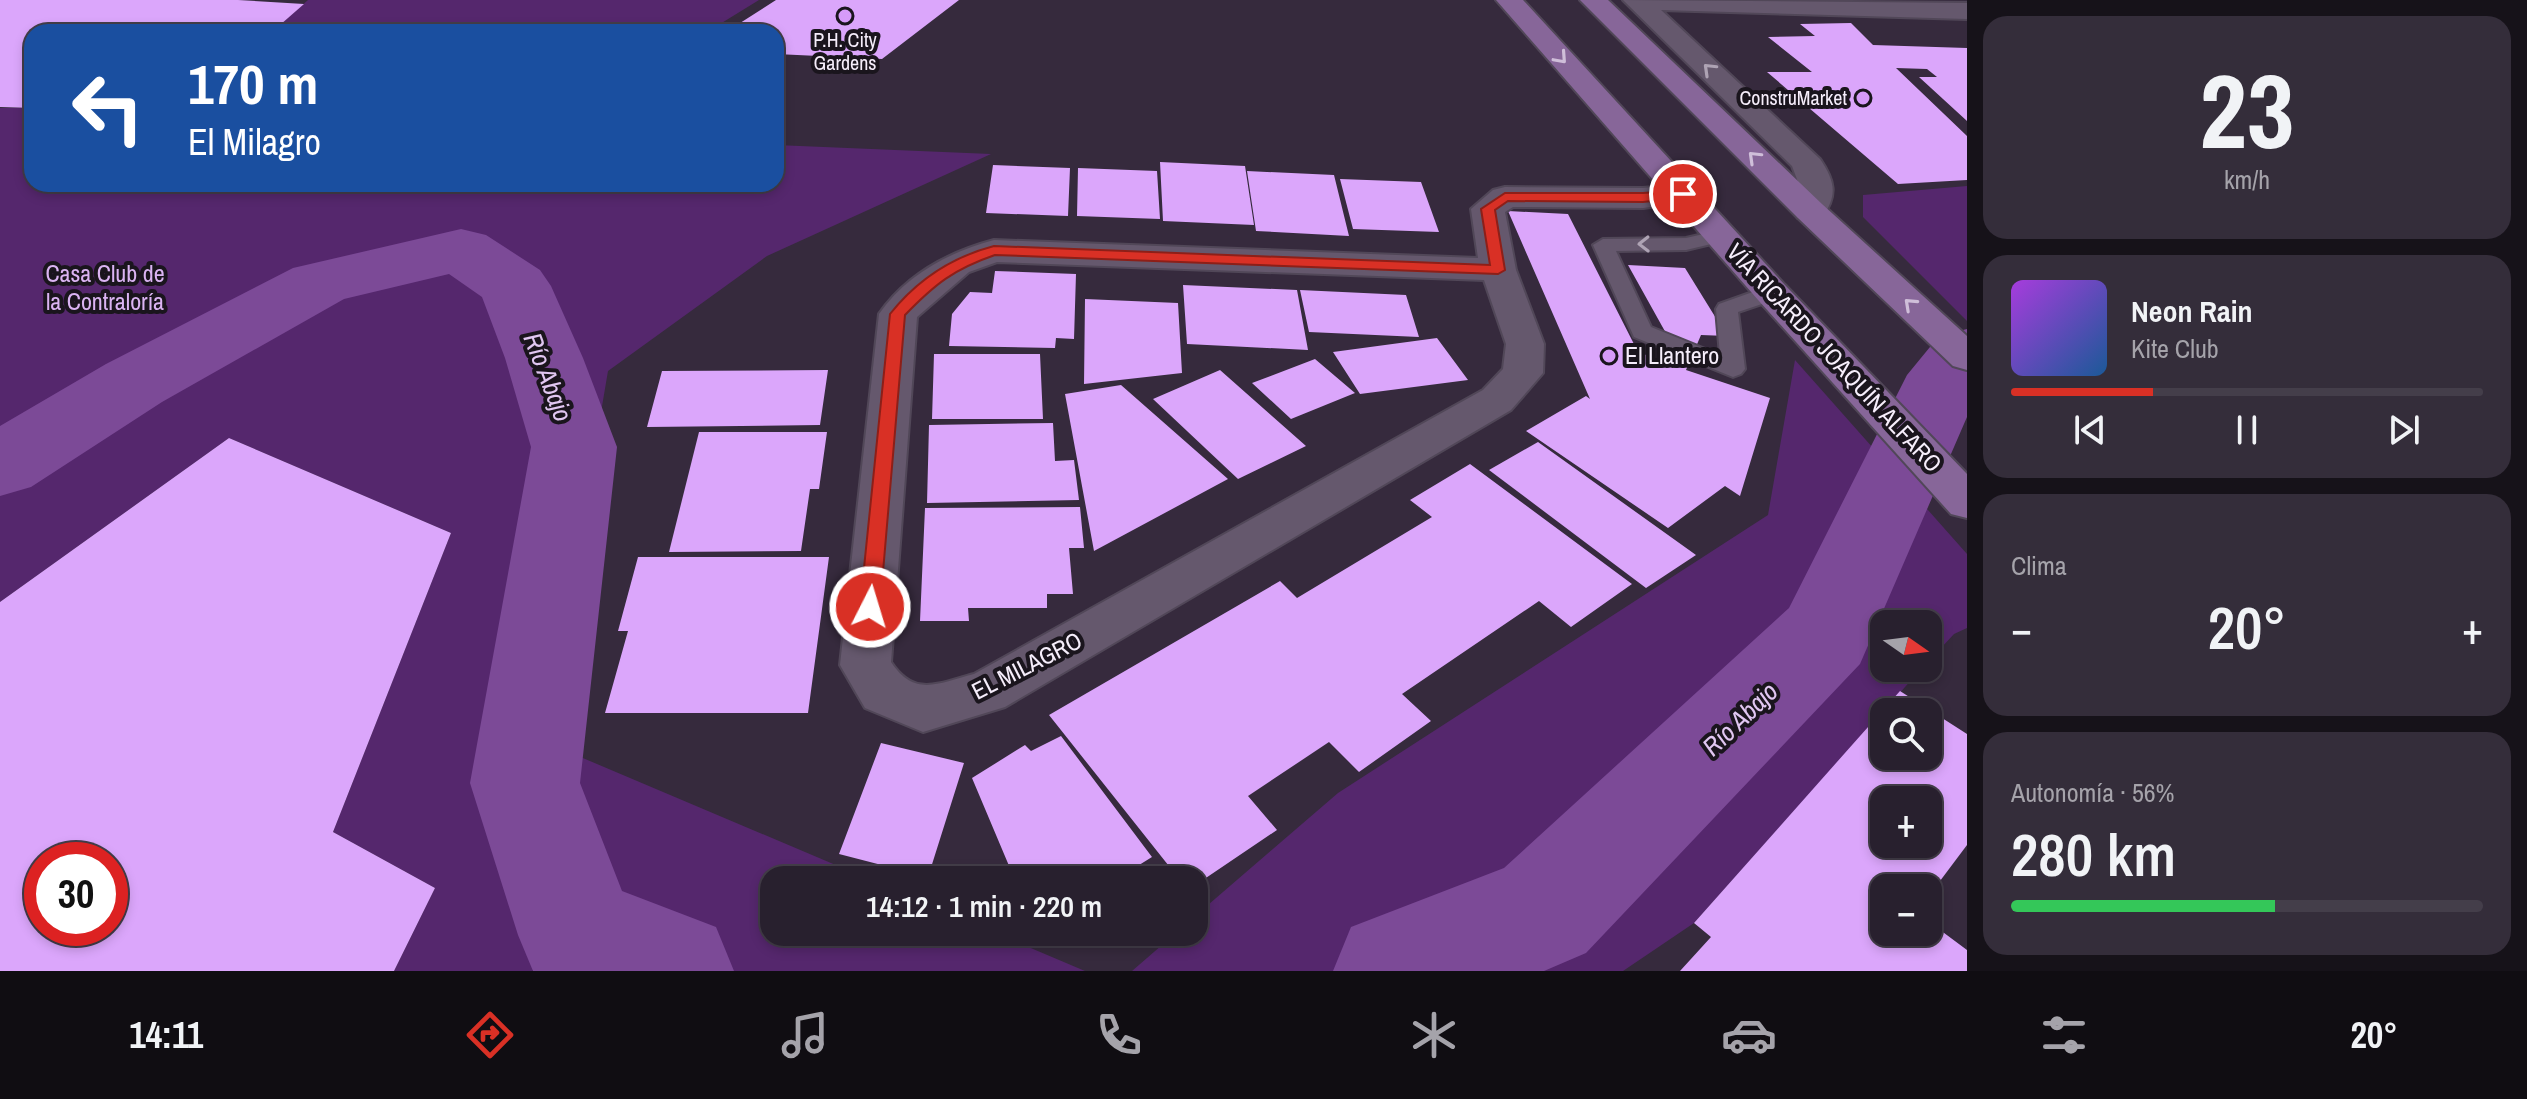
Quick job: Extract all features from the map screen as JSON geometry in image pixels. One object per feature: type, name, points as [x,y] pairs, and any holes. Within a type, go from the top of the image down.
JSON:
[{"type":"main road","name":"VÍA RICARDO JOAQUÍN ALFARO","points":[[1509,0],[1772,293],[1967,502]]},
{"type":"main road","points":[[1593,0],[1810,211],[1967,357]]},
{"type":"street","points":[[1636,0],[1803,159],[1818,179],[1819,196],[1810,211]]},
{"type":"street","points":[[1636,0],[1967,11]]},
{"type":"street","name":"EL MILAGRO","points":[[1498,270],[994,251],[956,264],[921,291],[898,314],[865,665],[883,693],[923,710],[987,692],[1497,400],[1523,373],[1525,344],[1498,270],[1488,209],[1505,197],[1643,198],[1683,194]]},
{"type":"lane","points":[[1721,236],[1686,244],[1603,245],[1642,332],[1733,369],[1727,309],[1772,293]]},
{"type":"green space","points":[[308,0],[759,0],[720,24],[281,24]]},
{"type":"green space","name":"Casa Club de la Contraloría","points":[[0,108],[24,108],[24,192],[784,192],[784,145],[991,154],[767,256],[608,371],[545,742],[838,866],[760,866],[760,946],[1026,946],[1085,971],[619,971],[579,935],[532,971],[394,971],[435,888],[333,832],[451,533],[229,438],[0,602],[0,474],[349,275],[319,283],[0,471]]},
{"type":"green space","points":[[1967,186],[1967,321],[1863,217],[1863,195]]},
{"type":"green space","points":[[1795,360],[1967,554],[1967,628],[1954,634],[1942,647],[1942,610],[1870,610],[1870,682],[1909,682],[1895,698],[1870,698],[1870,726],[1694,923],[1623,971],[1132,971],[1161,946],[1208,946],[1208,905],[1338,793],[1768,515]]},
{"type":"building","points":[[0,0],[238,0],[304,4],[281,24],[24,24],[24,108],[0,107]]},
{"type":"building","name":"P.H. City Gardens","points":[[776,0],[959,0],[882,59],[784,54],[784,24],[738,24]]},
{"type":"building","name":"ConstruMarket","points":[[1851,23],[1873,45],[1967,48],[1967,121],[1919,77],[1937,77],[1927,69],[1896,68],[1967,136],[1967,180],[1898,184],[1767,72],[1812,72],[1768,37],[1815,36],[1800,24]]},
{"type":"building","points":[[1160,162],[1245,166],[1254,225],[1163,221]]},
{"type":"building","points":[[993,165],[1070,168],[1068,216],[986,213]]},
{"type":"building","points":[[1078,168],[1157,171],[1160,219],[1077,216]]},
{"type":"building","points":[[1247,171],[1334,175],[1349,236],[1256,231]]},
{"type":"building","points":[[1340,179],[1421,182],[1439,232],[1353,229]]},
{"type":"building","points":[[1508,211],[1568,214],[1638,352],[1657,359],[1667,335],[1628,265],[1685,268],[1727,336],[1701,335],[1686,370],[1770,398],[1740,496],[1725,486],[1668,528],[1526,431],[1586,396],[1590,399]]},
{"type":"building","points":[[995,271],[1076,274],[1074,339],[1056,338],[1055,348],[949,346],[952,314],[970,292],[992,293]]},
{"type":"building","points":[[1183,285],[1297,290],[1308,350],[1187,344]]},
{"type":"building","points":[[1300,290],[1406,295],[1419,337],[1309,332]]},
{"type":"building","points":[[1085,299],[1178,303],[1182,373],[1084,384]]},
{"type":"building","points":[[1437,338],[1468,380],[1360,394],[1333,352]]},
{"type":"building","points":[[934,354],[1040,354],[1043,419],[932,419]]},
{"type":"building","points":[[1315,359],[1355,393],[1291,419],[1252,383]]},
{"type":"building","points":[[828,370],[820,425],[647,427],[662,371]]},
{"type":"building","points":[[1220,370],[1306,446],[1238,479],[1153,399]]},
{"type":"building","points":[[1121,385],[1228,479],[1094,551],[1065,394]]},
{"type":"building","points":[[1053,423],[1055,461],[1074,460],[1079,500],[927,503],[929,425]]},
{"type":"building","points":[[699,432],[827,432],[819,489],[810,489],[801,551],[669,552]]},
{"type":"building","points":[[229,438],[451,533],[333,832],[435,888],[394,971],[0,971],[0,602]]},
{"type":"building","points":[[1538,442],[1696,555],[1646,588],[1489,470]]},
{"type":"building","points":[[1470,464],[1632,584],[1571,627],[1539,601],[1402,694],[1431,721],[1359,772],[1329,742],[1248,796],[1277,830],[1208,877],[1208,866],[1169,866],[1049,715],[1280,581],[1297,598],[1432,517],[1410,500]]},
{"type":"building","points":[[1080,507],[1084,548],[1069,548],[1073,594],[1047,594],[1047,608],[968,608],[969,621],[920,621],[925,508]]},
{"type":"building","points":[[638,557],[829,557],[808,713],[605,713],[628,631],[618,631]]},
{"type":"building","points":[[1900,691],[1911,698],[1894,698]]},
{"type":"building","points":[[1942,718],[1967,734],[1967,845],[1942,878],[1942,874],[1870,874],[1870,946],[1942,946],[1942,931],[1967,950],[1967,971],[1680,971],[1711,937],[1694,923],[1870,725],[1870,770],[1942,770]]},
{"type":"building","points":[[1061,736],[1152,857],[1138,866],[1009,866],[972,778],[1025,745],[1031,751]]},
{"type":"building","points":[[881,743],[964,763],[931,866],[885,866],[839,854]]},
{"type":"waterway","name":"Río Abajo","points":[[0,465],[134,383],[319,283],[461,250],[514,286],[544,358],[574,447],[525,783],[579,935],[672,971]]},
{"type":"waterway","name":"Río Abajo","points":[[1395,971],[1544,912],[1825,636],[1936,394],[1967,354]]},
{"type":"place","name":"P.H. City Gardens","points":[[845,16]]},
{"type":"place","name":"ConstruMarket","points":[[1863,98]]},
{"type":"place","name":"El Llantero","points":[[1609,356]]},
{"type":"route","points":[[870,607],[898,314],[921,291],[956,264],[994,251],[1498,270],[1488,209],[1505,197],[1643,198],[1683,194]]}]
